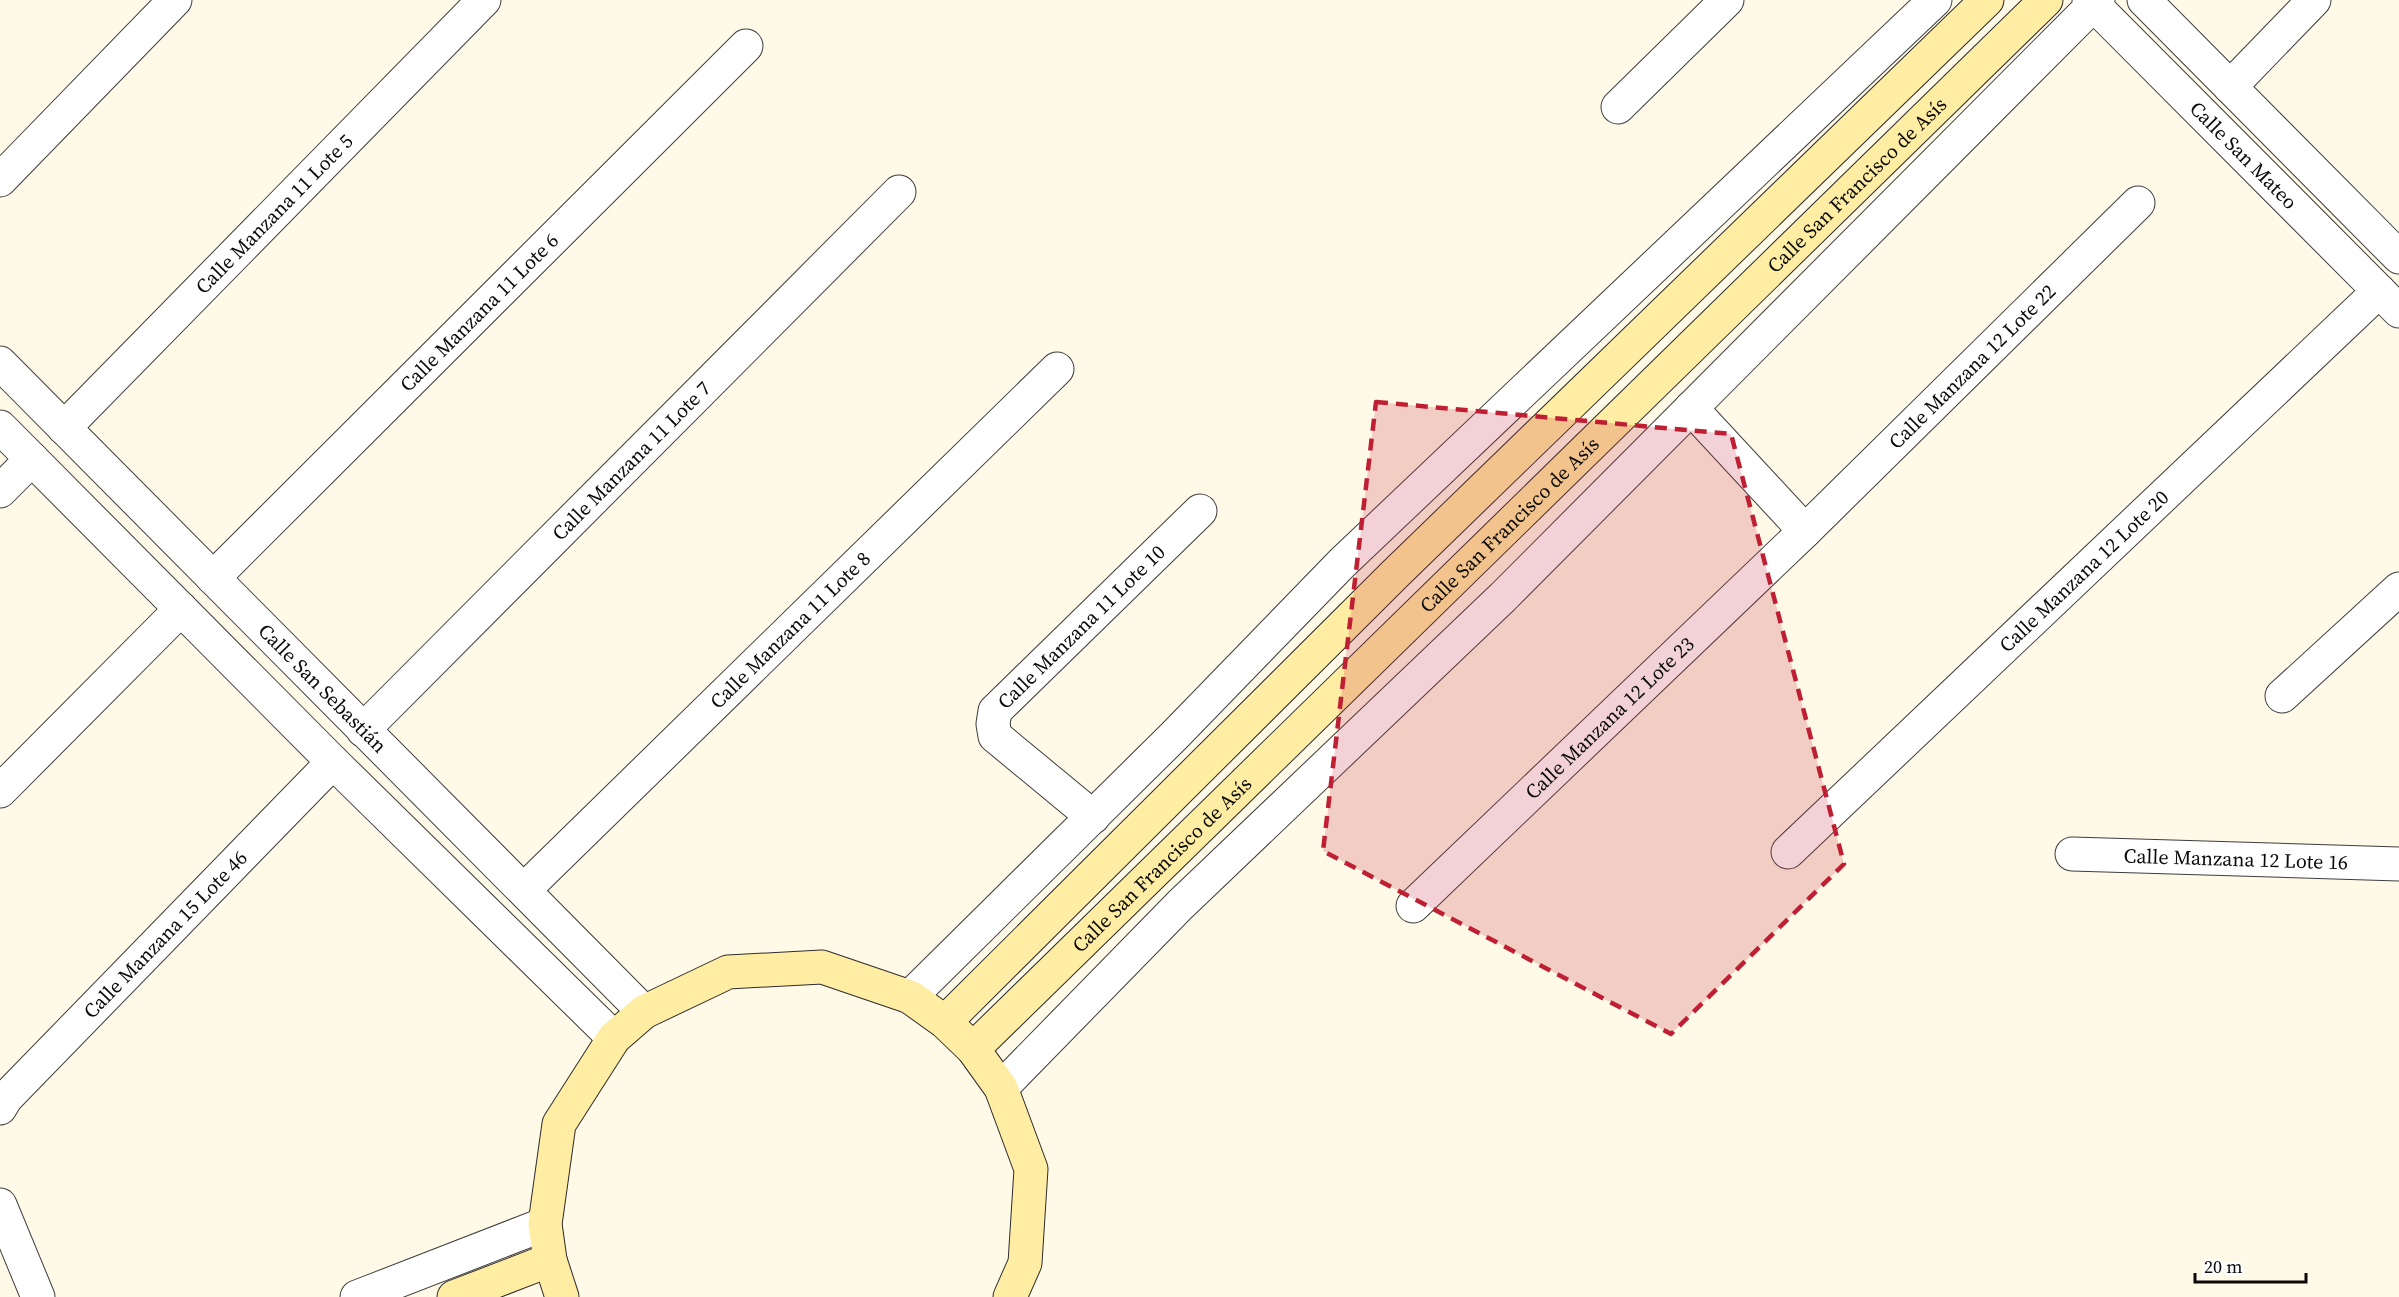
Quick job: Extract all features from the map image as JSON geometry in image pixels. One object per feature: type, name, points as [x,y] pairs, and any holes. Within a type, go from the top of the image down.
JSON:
[{"type":"main road","name":"Calle San Francisco de Asís","points":[[945,1022],[1396,573],[1987,0]]},
{"type":"main road","name":"Calle San Francisco de Asís","points":[[973,1049],[2046,0]]},
{"type":"main road","points":[[562,1297],[550,1260],[545,1224],[560,1124],[614,1038],[644,1012],[728,972],[822,967],[910,997],[945,1022],[973,1049],[1001,1088],[1030,1169],[1025,1263],[1010,1297]]},
{"type":"main road","points":[[454,1297],[550,1260]]},
{"type":"street","points":[[0,180],[175,0]]},
{"type":"street","name":"Calle Manzana 11 Lote 5","points":[[64,428],[484,0]]},
{"type":"street","points":[[1618,107],[1727,0]]},
{"type":"street","points":[[910,997],[1093,817],[1342,563],[1935,0]]},
{"type":"street","name":"Calle San Mateo","points":[[2144,0],[2230,87],[2392,236]]},
{"type":"street","points":[[2230,87],[2314,0]]},
{"type":"street","name":"Calle San Mateo","points":[[2093,2],[2389,301]]},
{"type":"street","name":"Calle San Francisco de Asís","points":[[1001,1088],[1180,905],[1503,597],[2093,2]]},
{"type":"street","name":"Calle Manzana 11 Lote 6","points":[[213,578],[746,46]]},
{"type":"street","name":"Calle Manzana 11 Lote 7","points":[[363,730],[899,192]]},
{"type":"street","name":"Calle Manzana 12 Lote 22","points":[[1805,531],[2138,204]]},
{"type":"street","name":"Calle Manzana 12 Lote 20","points":[[1788,852],[2389,301]]},
{"type":"street","name":"Calle San Sebastián","points":[[0,363],[644,1012]]},
{"type":"street","name":"Calle Manzana 11 Lote 8","points":[[524,890],[1057,369]]},
{"type":"street","points":[[1691,408],[1805,531]]},
{"type":"street","points":[[0,427],[333,762],[614,1038]]},
{"type":"street","points":[[0,491],[32,459]]},
{"type":"street","name":"Calle Manzana 11 Lote 10","points":[[1093,817],[996,736],[993,724],[995,711],[1200,511]]},
{"type":"street","name":"Calle Manzana 12 Lote 23","points":[[1413,906],[1805,531]]},
{"type":"street","points":[[2282,696],[2399,589]]},
{"type":"street","points":[[0,792],[181,609]]},
{"type":"street","name":"Calle Manzana 15 Lote 46","points":[[0,1108],[14,1090],[333,762]]},
{"type":"street","name":"Calle Manzana 12 Lote 16","points":[[2072,854],[2399,864]]},
{"type":"street","points":[[0,1205],[38,1297]]},
{"type":"street","points":[[357,1297],[545,1224]]},
{"type":"highlighted area","points":[[1376,402],[1731,434],[1844,864],[1671,1034],[1323,851]]}]
